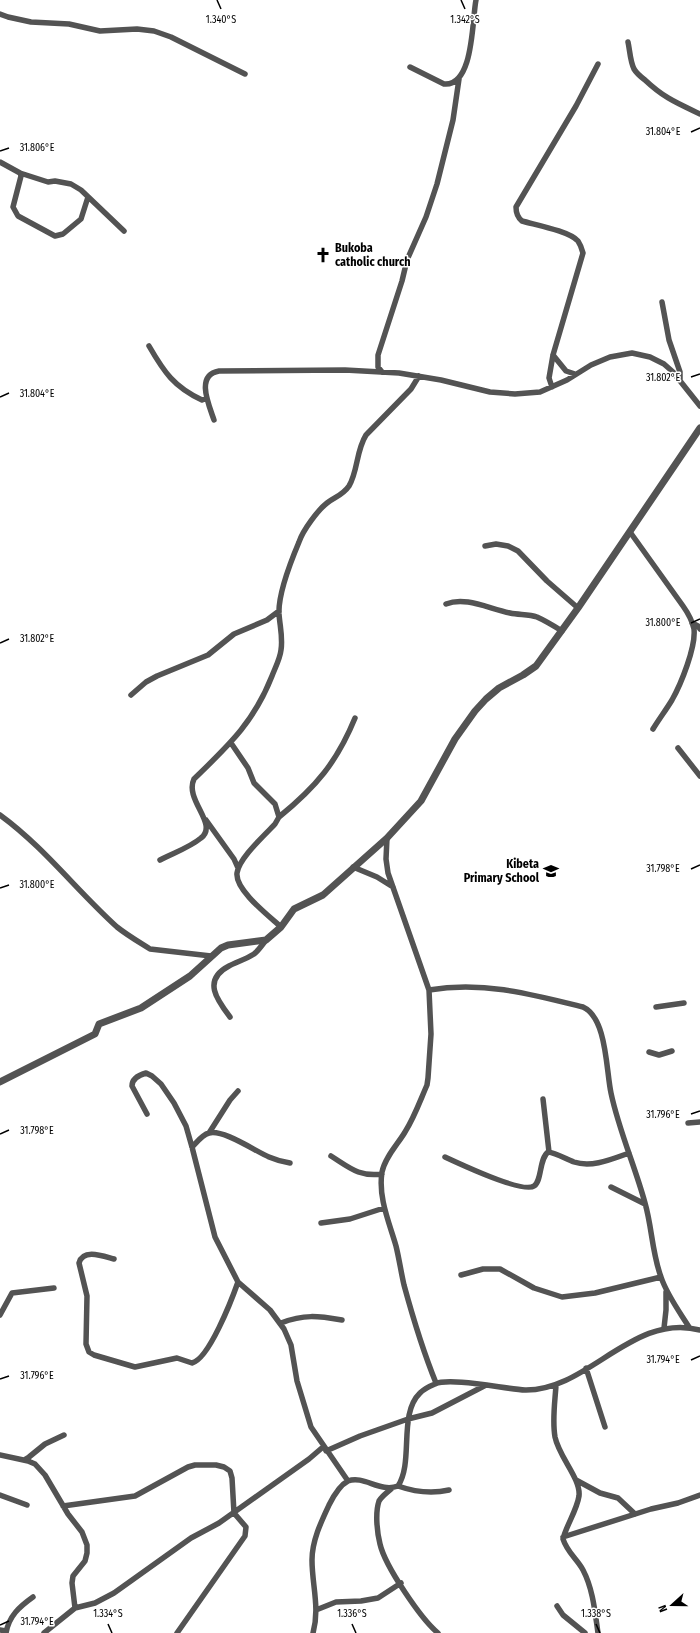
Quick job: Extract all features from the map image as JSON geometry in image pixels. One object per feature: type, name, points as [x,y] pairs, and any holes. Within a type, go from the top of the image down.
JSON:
[{"type":"street","points":[[382,372],[378,367],[378,355],[402,281],[407,260],[426,217],[437,184],[453,120],[459,79],[470,55],[476,0]]},
{"type":"street","points":[[0,14],[8,18],[31,22],[69,24],[100,31],[137,29],[154,30],[245,74]]},
{"type":"street","points":[[628,42],[634,70],[638,74],[667,98],[700,114]]},
{"type":"street","points":[[552,388],[549,378],[553,355],[581,261],[582,253],[578,241],[572,237],[557,230],[522,221],[516,212],[516,207],[576,106],[598,64]]},
{"type":"street","points":[[410,67],[444,84],[454,82],[459,79]]},
{"type":"street","points":[[0,162],[20,173],[48,182],[55,181],[72,184],[81,190],[124,231]]},
{"type":"street","points":[[20,173],[21,176],[13,207],[14,212],[18,216],[55,236],[63,234],[80,219],[88,197]]},
{"type":"street","points":[[662,302],[671,348],[680,372],[680,380]]},
{"type":"street","points":[[149,346],[162,369],[180,388],[202,400],[207,398]]},
{"type":"street","points":[[214,420],[205,388],[210,374],[218,370],[345,370],[382,372],[419,376],[490,392],[540,392],[552,388],[575,374],[610,357],[632,353],[664,364],[680,380],[700,406]]},
{"type":"street","points":[[553,355],[566,371],[575,374]]},
{"type":"street","points":[[281,927],[241,888],[237,878],[238,868],[234,858],[202,814],[192,793],[192,783],[215,757],[231,743],[245,726],[257,709],[265,693],[278,662],[282,642],[280,611],[283,587],[300,539],[322,508],[344,492],[348,487],[354,473],[361,444],[366,435],[411,389],[419,376]]},
{"type":"street","points":[[230,1017],[215,995],[214,984],[216,977],[228,967],[253,954],[281,927],[294,910],[323,895],[353,867],[388,838],[421,801],[455,739],[475,711],[499,688],[531,670],[544,655],[700,430]]},
{"type":"street","points":[[630,532],[683,606],[692,623],[694,638],[691,652],[673,698],[653,729]]},
{"type":"street","points":[[484,546],[496,544],[508,546],[518,551],[546,581],[578,608]]},
{"type":"street","points":[[446,604],[456,601],[464,602],[510,613],[529,615],[537,617],[562,631]]},
{"type":"street","points":[[132,695],[146,682],[208,655],[234,634],[267,620],[280,611]]},
{"type":"street","points":[[692,623],[698,626],[700,630]]},
{"type":"street","points":[[238,868],[253,847],[275,824],[279,817],[301,799],[330,766],[345,743],[355,718]]},
{"type":"street","points":[[231,743],[248,768],[254,783],[275,804],[279,817]]},
{"type":"street","points":[[678,748],[700,776]]},
{"type":"street","points":[[160,860],[202,838],[206,830],[202,814]]},
{"type":"street","points":[[0,815],[40,849],[118,928],[150,949],[211,956]]},
{"type":"street","points":[[388,838],[386,859],[388,873],[402,908],[429,990],[431,1034],[428,1078],[412,1119],[394,1147],[384,1167],[382,1174],[382,1195],[404,1284],[424,1353],[436,1383]]},
{"type":"street","points":[[353,867],[377,877],[393,887]]},
{"type":"street","points":[[0,1082],[94,1034],[99,1024],[141,1008],[190,976],[221,948],[228,945],[266,940]]},
{"type":"street","points":[[429,990],[452,986],[513,990],[588,1010],[596,1020],[603,1042],[611,1093],[645,1204],[656,1262],[666,1289],[689,1327]]},
{"type":"street","points":[[656,1007],[684,1003]]},
{"type":"street","points":[[650,1052],[657,1055],[672,1051]]},
{"type":"street","points":[[147,1114],[132,1086],[132,1081],[136,1077],[146,1073],[158,1080],[174,1103],[188,1131],[214,1237],[238,1282],[270,1310],[281,1323],[291,1345],[297,1381],[309,1421],[325,1449],[348,1481]]},
{"type":"street","points":[[192,1147],[202,1137],[209,1133],[230,1100],[238,1091]]},
{"type":"street","points":[[444,1157],[505,1182],[530,1187],[534,1186],[546,1154],[549,1152],[543,1099]]},
{"type":"street","points":[[688,1123],[700,1122]]},
{"type":"street","points":[[209,1133],[220,1133],[268,1157],[290,1163]]},
{"type":"street","points":[[549,1152],[575,1162],[588,1164],[601,1162],[629,1153]]},
{"type":"street","points":[[331,1156],[362,1174],[370,1176],[382,1174]]},
{"type":"street","points":[[611,1187],[645,1204]]},
{"type":"street","points":[[321,1223],[350,1219],[384,1208]]},
{"type":"street","points":[[114,1259],[93,1254],[82,1257],[79,1263],[88,1306],[86,1344],[89,1352],[94,1355],[131,1367],[147,1366],[172,1358],[181,1359],[192,1363],[198,1361],[208,1349],[230,1307],[238,1282]]},
{"type":"street","points":[[461,1275],[491,1268],[500,1269],[534,1288],[562,1297],[595,1293],[661,1277]]},
{"type":"street","points":[[0,1315],[12,1293],[54,1288]]},
{"type":"street","points":[[664,1328],[666,1289]]},
{"type":"street","points":[[281,1323],[305,1316],[342,1320]]},
{"type":"street","points":[[438,1633],[415,1606],[388,1563],[380,1544],[377,1519],[379,1502],[381,1498],[403,1479],[408,1419],[414,1400],[420,1393],[436,1383],[460,1382],[524,1390],[540,1390],[556,1385],[638,1338],[655,1330],[664,1328],[689,1327],[700,1330]]},
{"type":"street","points":[[586,1368],[605,1427]]},
{"type":"street","points":[[44,1633],[76,1608],[95,1603],[114,1593],[191,1538],[219,1523],[325,1449],[408,1419],[432,1413],[486,1385]]},
{"type":"street","points":[[556,1385],[554,1423],[555,1438],[560,1452],[576,1480],[579,1497],[563,1537],[564,1544],[568,1553],[583,1570],[593,1601],[598,1633]]},
{"type":"street","points":[[24,1460],[45,1444],[64,1435]]},
{"type":"street","points":[[0,1455],[32,1462],[39,1468],[63,1506],[82,1532],[87,1545],[88,1553],[86,1561],[73,1576],[72,1583],[76,1608]]},
{"type":"street","points":[[63,1506],[129,1498],[141,1494],[188,1467],[195,1465],[216,1465],[224,1467],[230,1471],[232,1478],[234,1513],[246,1527],[246,1536],[177,1633]]},
{"type":"street","points":[[313,1633],[316,1624],[316,1610],[312,1561],[313,1547],[325,1514],[338,1491],[348,1481],[356,1480],[377,1486],[410,1490],[429,1492],[449,1490]]},
{"type":"street","points":[[576,1480],[600,1493],[618,1498],[635,1514]]},
{"type":"street","points":[[0,1495],[27,1505]]},
{"type":"street","points":[[563,1537],[635,1514],[678,1503],[700,1495]]},
{"type":"street","points":[[316,1610],[336,1602],[361,1601],[378,1598],[401,1583]]},
{"type":"street","points":[[4,1631],[12,1616],[21,1606],[33,1597]]},
{"type":"street","points":[[557,1606],[563,1615],[585,1633]]},
{"type":"place","name":"Bukoba catholic church","points":[[323,255]]},
{"type":"place","name":"Kibeta Primary School","points":[[551,871]]}]
